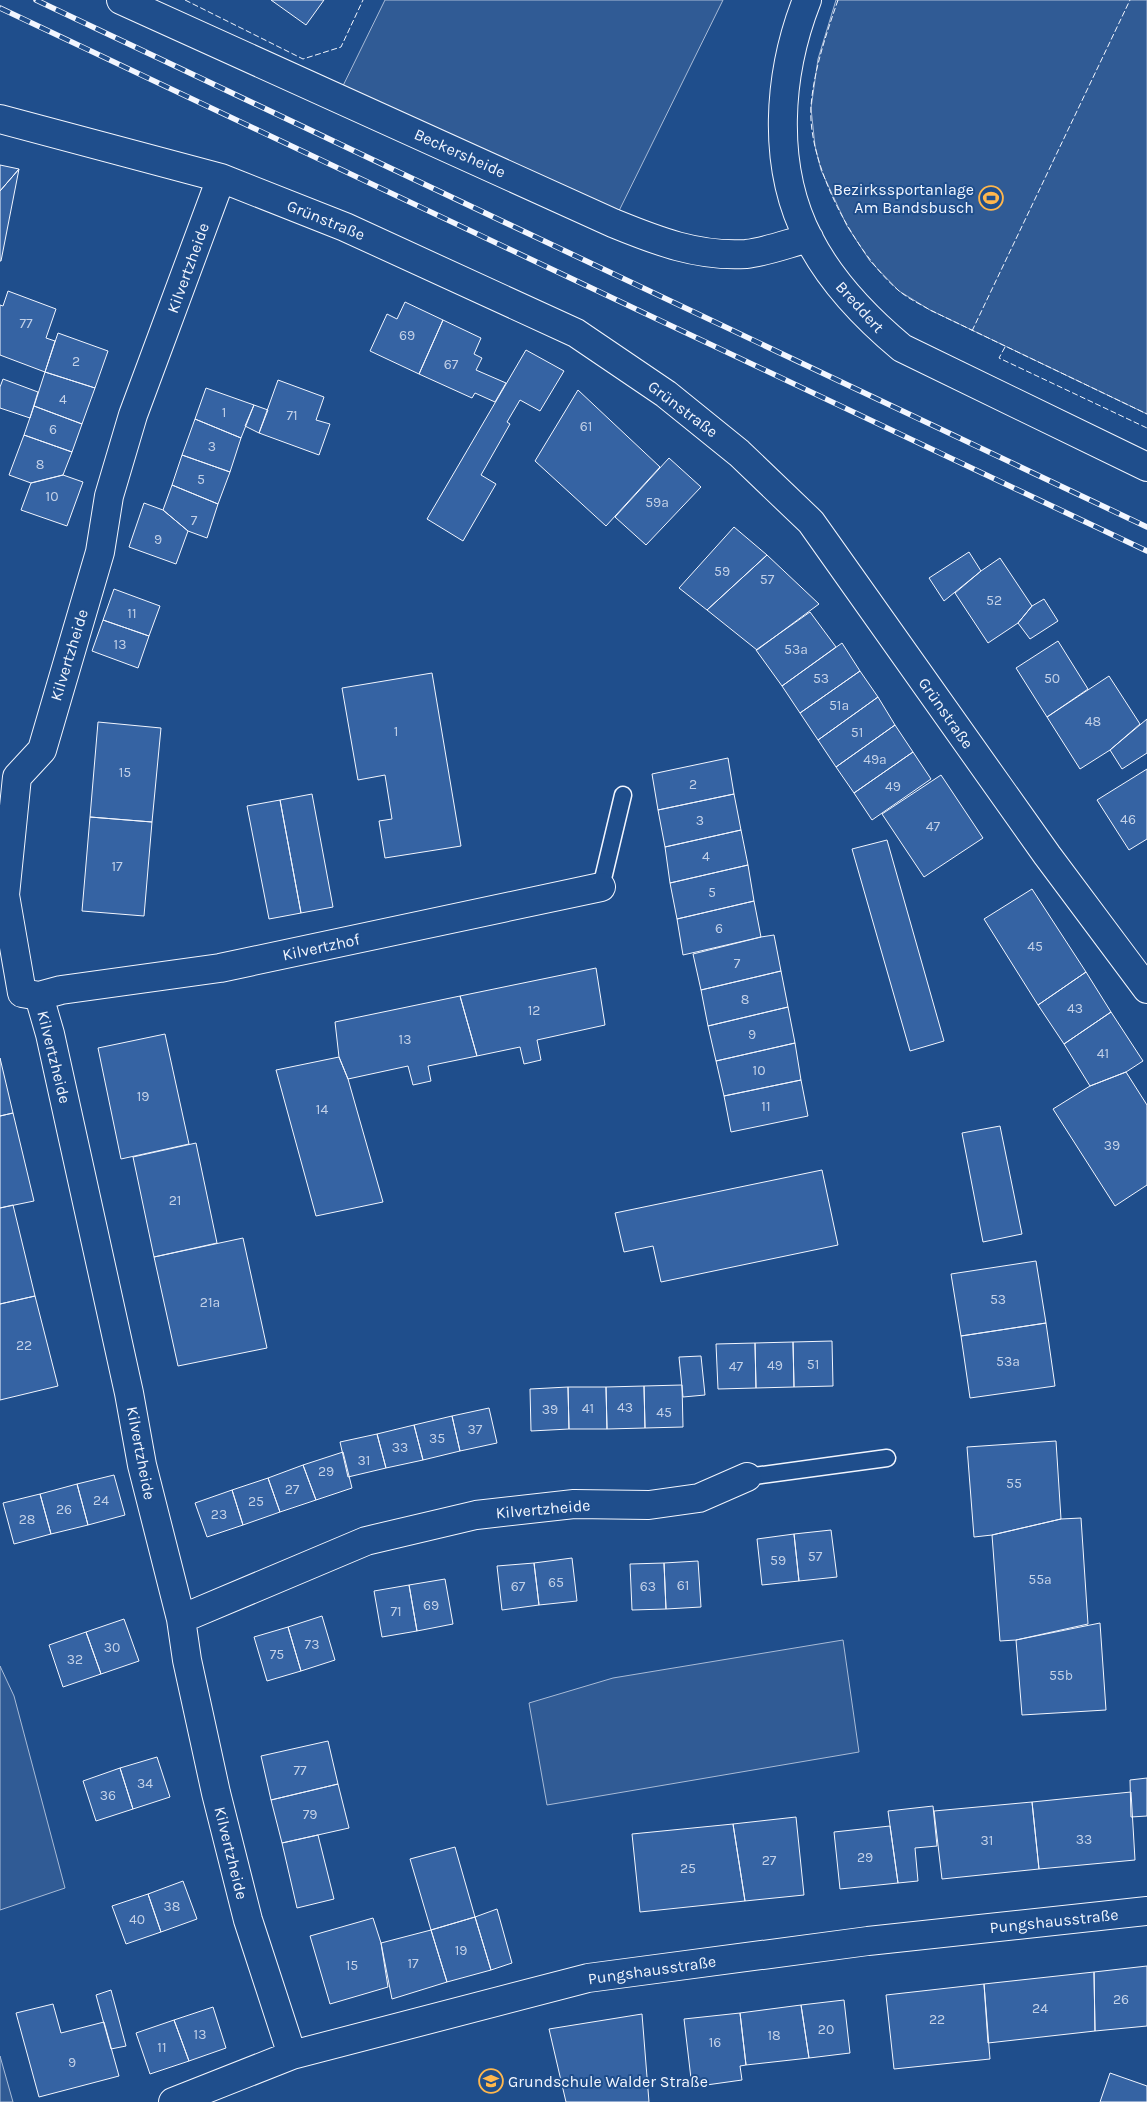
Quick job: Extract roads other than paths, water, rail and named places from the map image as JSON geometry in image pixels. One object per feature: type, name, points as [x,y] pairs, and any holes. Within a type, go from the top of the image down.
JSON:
[{"type":"street","name":"Beckersheide","points":[[121,0],[613,223],[666,245],[705,253],[747,254],[809,238]]},
{"type":"street","name":"Breddert","points":[[806,0],[792,43],[782,113],[787,166],[798,210],[809,238],[828,271],[879,329],[902,348],[1147,467]]},
{"type":"street","name":"Grünstraße","points":[[0,119],[221,178],[346,227],[576,333],[666,394],[739,453],[811,522],[1046,855],[1147,989]]},
{"type":"street","name":"Kilvertzheide","points":[[221,178],[133,415],[109,496],[100,552],[42,750],[17,777],[5,895],[22,993],[39,996],[50,1034],[131,1402],[142,1466],[181,1619],[187,1660],[214,1783],[248,1920],[292,2054]]},
{"type":"street","name":"Kilvertzhof","points":[[39,996],[61,990],[220,968],[601,887]]},
{"type":"street","name":"Kilvertzheide","points":[[181,1619],[366,1541],[476,1515],[574,1504],[649,1505],[699,1498],[747,1477]]},
{"type":"street","name":"Pungshausstraße","points":[[173,2102],[292,2054],[588,1978],[868,1941],[1147,1911]]},
{"type":"lane","points":[[601,887],[623,795]]},
{"type":"lane","name":"Kilvertzheide","points":[[747,1477],[887,1458]]},
{"type":"railway","points":[[36,0],[1147,527]]},
{"type":"railway","points":[[0,8],[1147,551]]},
{"type":"place","name":"Bezirkssportanlage Am Bandsbusch","points":[[991,198]]},
{"type":"place","name":"Grundschule Walder Straße","points":[[491,2081]]}]
